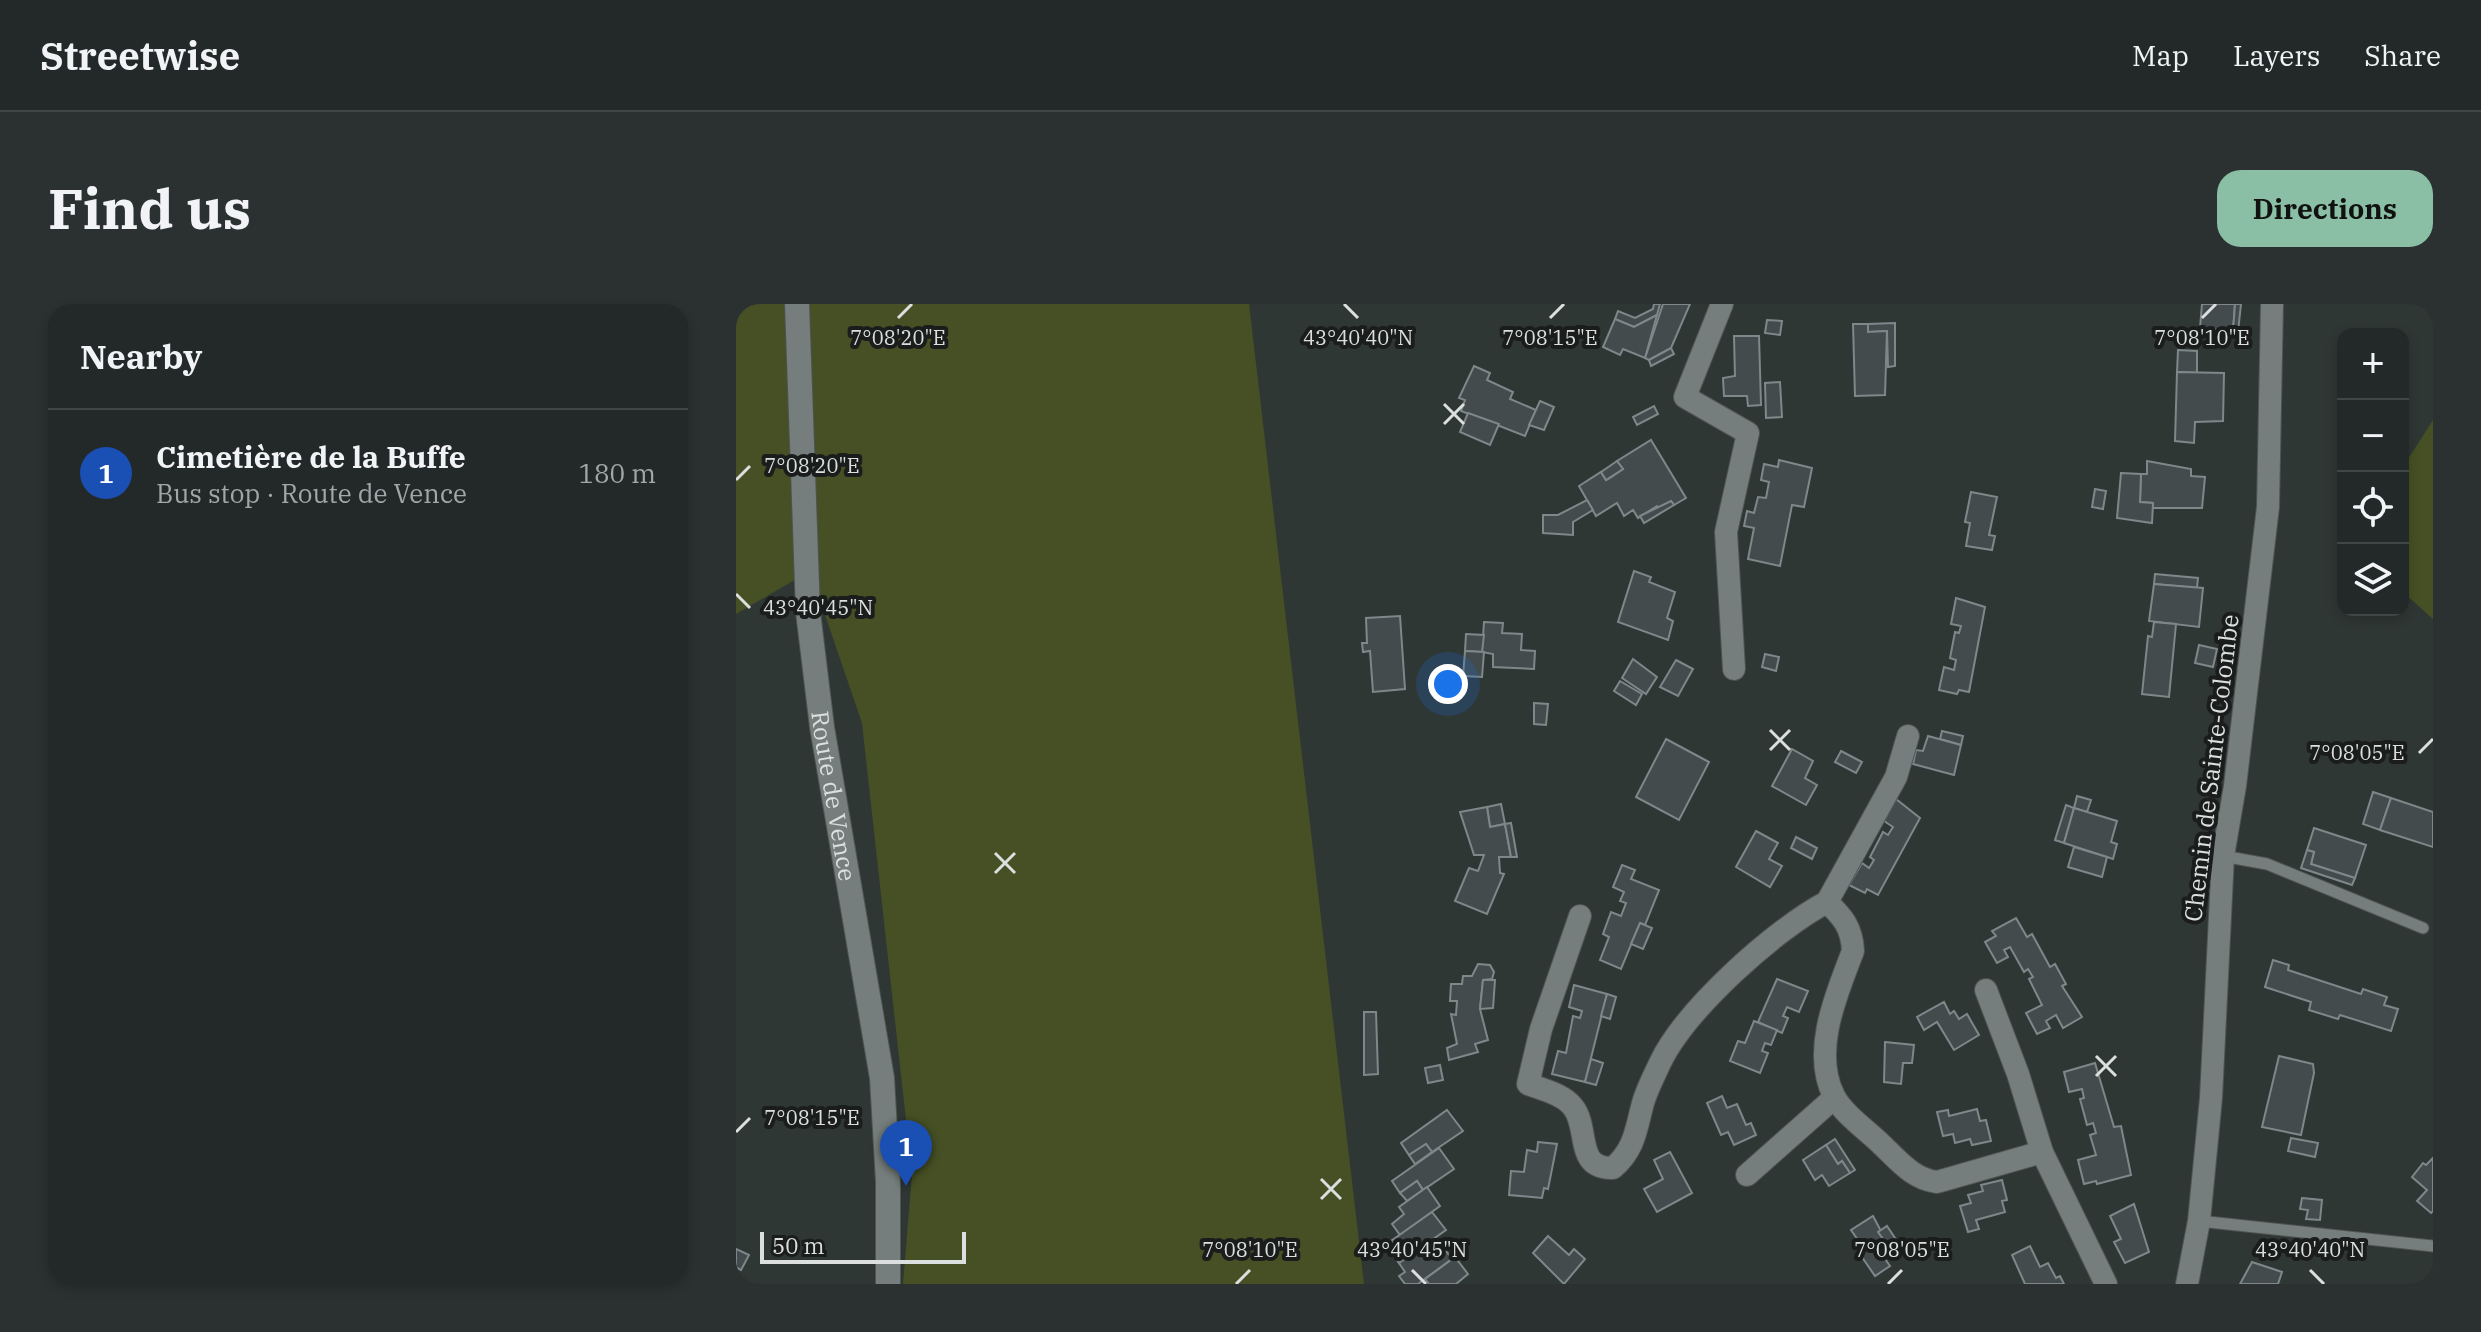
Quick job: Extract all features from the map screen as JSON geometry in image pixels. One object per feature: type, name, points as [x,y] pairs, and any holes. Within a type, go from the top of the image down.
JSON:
[{"type":"main road","name":"Route de Vence","points":[[797,304],[808,612],[822,727],[882,1078],[888,1182],[888,1284]]},
{"type":"street","points":[[1722,304],[1685,397],[1748,433],[1726,532],[1734,669]]},
{"type":"street","name":"Chemin de Sainte-Colombe","points":[[2187,1284],[2199,1221],[2211,1098],[2223,856],[2235,786],[2268,507],[2272,304]]},
{"type":"street","points":[[1580,916],[1545,1016],[1528,1084],[1562,1098],[1574,1108],[1588,1156],[1596,1165],[1613,1168],[1631,1148],[1644,1101],[1675,1037],[1735,971],[1808,912],[1827,902],[1896,777],[1908,736]]},
{"type":"street","points":[[1827,902],[1850,928],[1853,951],[1830,1009],[1827,1057],[1834,1098],[1909,1171],[1925,1181],[1937,1182],[2042,1152]]},
{"type":"street","points":[[1986,990],[2018,1074],[2042,1152],[2106,1284]]},
{"type":"street","points":[[1747,1175],[1834,1098]]},
{"type":"lane","points":[[2223,856],[2267,864],[2423,928]]},
{"type":"lane","points":[[2199,1221],[2433,1246]]},
{"type":"green space","points":[[736,304],[1249,304],[1364,1284],[903,1284],[912,1174],[862,723],[810,571],[736,614]]},
{"type":"green space","points":[[2433,420],[2433,619],[2409,597],[2409,458]]},
{"type":"building","points":[[1654,304],[1660,304],[1657,315],[1634,327],[1615,319],[1618,311],[1635,318],[1653,309]]},
{"type":"building","points":[[1663,304],[1690,304],[1671,348],[1649,360],[1645,358]]},
{"type":"building","points":[[2202,304],[2235,304],[2233,331],[2200,328]]},
{"type":"building","points":[[2235,304],[2241,304],[2238,332],[2233,331]]},
{"type":"building","points":[[1657,315],[1645,358],[1623,349],[1620,355],[1603,347],[1615,319],[1634,327]]},
{"type":"building","points":[[1767,320],[1782,321],[1780,335],[1765,333]]},
{"type":"building","points":[[1895,323],[1895,366],[1888,367],[1887,331],[1868,332],[1868,324]]},
{"type":"building","points":[[1853,324],[1868,324],[1868,332],[1887,331],[1885,395],[1855,396]]},
{"type":"building","points":[[1734,336],[1759,336],[1761,405],[1748,406],[1747,396],[1724,396],[1723,378],[1735,376]]},
{"type":"building","points":[[1671,348],[1674,354],[1651,366],[1649,360]]},
{"type":"building","points":[[2178,350],[2197,351],[2197,373],[2177,372]]},
{"type":"building","points":[[1474,366],[1490,373],[1487,380],[1513,392],[1510,399],[1536,410],[1525,436],[1461,411],[1465,400],[1459,398]]},
{"type":"building","points":[[2177,372],[2224,373],[2223,421],[2195,422],[2194,443],[2175,441]]},
{"type":"building","points":[[1780,382],[1782,417],[1766,418],[1765,383]]},
{"type":"building","points":[[1540,401],[1554,407],[1544,430],[1529,425]]},
{"type":"building","points":[[1654,406],[1658,414],[1637,425],[1633,417]]},
{"type":"building","points":[[1468,413],[1499,424],[1490,445],[1460,432]]},
{"type":"building","points":[[1651,440],[1686,498],[1674,505],[1671,501],[1659,509],[1657,506],[1638,518],[1633,510],[1624,516],[1617,503],[1596,516],[1579,486],[1601,472],[1606,480],[1610,478],[1623,469],[1617,461]]},
{"type":"building","points":[[1779,460],[1812,468],[1804,507],[1792,505],[1780,566],[1748,559],[1754,528],[1744,526],[1747,511],[1754,513],[1758,497],[1766,498],[1769,482],[1761,480],[1764,464],[1778,467]]},
{"type":"building","points":[[1617,461],[1623,469],[1606,480],[1601,472]]},
{"type":"building","points":[[2147,461],[2191,469],[2191,476],[2205,477],[2202,508],[2153,508],[2153,503],[2140,502],[2141,474],[2147,474]]},
{"type":"building","points":[[2121,473],[2141,474],[2140,502],[2153,503],[2152,523],[2117,518]]},
{"type":"building","points":[[2095,489],[2106,491],[2103,509],[2092,507]]},
{"type":"building","points":[[1971,492],[1997,497],[1989,535],[1995,536],[1992,550],[1966,546],[1970,523],[1965,522]]},
{"type":"building","points":[[1587,500],[1593,510],[1573,522],[1573,535],[1543,533],[1543,515],[1558,515]]},
{"type":"building","points":[[1671,501],[1674,505],[1644,523],[1640,516]]},
{"type":"building","points":[[1634,571],[1651,577],[1649,582],[1675,592],[1667,618],[1673,621],[1668,640],[1618,622]]},
{"type":"building","points":[[2155,574],[2198,578],[2197,588],[2154,584]]},
{"type":"building","points":[[2154,584],[2203,588],[2199,627],[2149,621]]},
{"type":"building","points":[[1956,598],[1985,607],[1969,692],[1959,690],[1957,694],[1939,690],[1944,667],[1954,670],[1956,660],[1950,658],[1955,632],[1959,633],[1961,626],[1951,624]]},
{"type":"building","points":[[1400,616],[1405,689],[1373,692],[1370,651],[1363,652],[1362,643],[1367,643],[1366,618]]},
{"type":"building","points":[[1484,622],[1503,623],[1502,633],[1522,634],[1521,650],[1535,651],[1534,669],[1493,667],[1493,654],[1482,652]]},
{"type":"building","points":[[2154,622],[2176,624],[2169,697],[2142,694],[2148,636],[2152,637]]},
{"type":"building","points":[[1466,634],[1484,635],[1482,652],[1465,651]]},
{"type":"building","points":[[2199,645],[2217,649],[2213,667],[2195,663]]},
{"type":"building","points":[[1465,651],[1484,652],[1482,677],[1463,676]]},
{"type":"building","points":[[1765,654],[1779,657],[1776,671],[1762,667]]},
{"type":"building","points":[[1633,659],[1657,677],[1646,694],[1622,678]]},
{"type":"building","points":[[1676,660],[1693,669],[1678,696],[1660,687]]},
{"type":"building","points":[[1620,681],[1642,694],[1636,705],[1614,691]]},
{"type":"building","points":[[1534,703],[1548,704],[1546,725],[1534,724]]},
{"type":"building","points":[[1942,731],[1963,736],[1961,745],[1940,739]]},
{"type":"building","points":[[1928,736],[1961,745],[1954,775],[1913,764],[1916,750],[1923,751]]},
{"type":"building","points":[[1666,739],[1709,762],[1679,820],[1636,797]]},
{"type":"building","points":[[1792,749],[1813,761],[1805,778],[1817,785],[1806,805],[1772,786]]},
{"type":"building","points":[[1841,751],[1862,762],[1856,773],[1835,762]]},
{"type":"building","points":[[2373,792],[2391,798],[2380,830],[2363,824]]},
{"type":"building","points":[[2077,796],[2091,800],[2087,812],[2074,808]]},
{"type":"building","points":[[2391,798],[2433,812],[2433,847],[2380,830]]},
{"type":"building","points":[[1896,799],[1920,818],[1878,895],[1867,889],[1865,893],[1849,885],[1862,863],[1869,868],[1874,860],[1870,857],[1883,832],[1888,835],[1893,827],[1884,821]]},
{"type":"building","points":[[1501,804],[1505,824],[1490,827],[1487,807]]},
{"type":"building","points":[[2066,805],[2074,808],[2064,843],[2055,840]]},
{"type":"building","points":[[1487,807],[1490,827],[1505,824],[1511,857],[1499,857],[1500,873],[1504,874],[1487,914],[1455,901],[1469,868],[1478,871],[1484,855],[1474,855],[1460,812]]},
{"type":"building","points":[[2074,808],[2117,821],[2111,842],[2117,844],[2113,859],[2064,843]]},
{"type":"building","points":[[1511,823],[1517,857],[1511,857],[1505,824]]},
{"type":"building","points":[[2314,828],[2366,845],[2355,878],[2311,864],[2314,852],[2307,850]]},
{"type":"building","points":[[1756,831],[1778,843],[1769,859],[1782,866],[1770,887],[1736,867]]},
{"type":"building","points":[[1796,837],[1817,848],[1812,859],[1791,848]]},
{"type":"building","points":[[2074,847],[2107,857],[2102,877],[2068,867]]},
{"type":"building","points":[[2307,850],[2314,852],[2311,864],[2355,878],[2352,885],[2301,868]]},
{"type":"building","points":[[1622,865],[1635,870],[1631,879],[1659,890],[1645,925],[1640,923],[1621,969],[1600,960],[1609,937],[1603,934],[1611,912],[1621,916],[1626,903],[1620,901],[1624,892],[1613,887]]},
{"type":"building","points":[[2016,918],[2027,937],[2032,934],[2050,967],[2055,964],[2066,984],[2062,986],[2082,1017],[2063,1028],[2056,1015],[2046,1021],[2050,1028],[2037,1034],[2026,1013],[2042,1005],[2029,979],[2033,977],[2028,969],[2024,972],[2010,947],[2004,950],[2008,957],[1997,963],[1985,942],[1996,936],[1992,931]]},
{"type":"building","points":[[1640,923],[1652,928],[1643,949],[1631,944]]},
{"type":"building","points":[[2273,960],[2289,965],[2288,970],[2361,994],[2363,989],[2387,997],[2384,1005],[2398,1009],[2391,1031],[2340,1015],[2338,1019],[2309,1010],[2311,1002],[2265,987]]},
{"type":"building","points":[[1478,964],[1490,965],[1494,972],[1492,979],[1483,980],[1480,1009],[1488,1040],[1475,1044],[1478,1052],[1449,1060],[1447,1048],[1457,1044],[1451,1014],[1456,1015],[1457,1001],[1450,1001],[1451,984],[1462,984],[1463,976],[1472,976]]},
{"type":"building","points":[[1777,979],[1808,991],[1799,1012],[1787,1007],[1783,1016],[1788,1018],[1782,1033],[1758,1022]]},
{"type":"building","points":[[1483,980],[1495,980],[1493,1008],[1480,1009]]},
{"type":"building","points":[[1574,985],[1607,994],[1585,1082],[1552,1074],[1558,1051],[1566,1053],[1573,1016],[1580,1018],[1582,1011],[1569,1007]]},
{"type":"building","points":[[1607,994],[1616,997],[1610,1019],[1601,1016]]},
{"type":"building","points":[[1944,1002],[1950,1014],[1954,1011],[1959,1019],[1967,1014],[1979,1035],[1954,1050],[1937,1022],[1924,1030],[1917,1017]]},
{"type":"building","points":[[1364,1012],[1376,1012],[1378,1074],[1364,1075]]},
{"type":"building","points":[[1754,1021],[1777,1030],[1771,1045],[1765,1043],[1762,1051],[1768,1053],[1760,1073],[1730,1061],[1738,1041],[1745,1043]]},
{"type":"building","points":[[1885,1042],[1914,1045],[1912,1063],[1903,1063],[1901,1084],[1884,1082]]},
{"type":"building","points":[[2279,1056],[2313,1064],[2314,1073],[2301,1135],[2262,1127]]},
{"type":"building","points":[[1591,1059],[1603,1063],[1596,1085],[1585,1082]]},
{"type":"building","points":[[2095,1063],[2114,1127],[2121,1126],[2131,1175],[2097,1184],[2096,1181],[2084,1184],[2078,1160],[2096,1155],[2090,1135],[2096,1133],[2093,1123],[2087,1125],[2080,1099],[2084,1098],[2082,1089],[2069,1092],[2064,1072]]},
{"type":"building","points":[[1440,1065],[1443,1080],[1428,1083],[1425,1068]]},
{"type":"building","points":[[1722,1096],[1727,1108],[1737,1104],[1746,1125],[1751,1123],[1756,1135],[1734,1145],[1728,1132],[1721,1135],[1707,1103]]},
{"type":"building","points":[[1977,1109],[1980,1121],[1986,1120],[1991,1141],[1972,1145],[1970,1139],[1955,1143],[1953,1134],[1943,1136],[1937,1112],[1948,1110],[1949,1116]]},
{"type":"building","points":[[1447,1110],[1463,1131],[1432,1152],[1426,1144],[1409,1155],[1401,1143]]},
{"type":"building","points":[[2291,1138],[2318,1143],[2315,1157],[2288,1151]]},
{"type":"building","points":[[1835,1139],[1855,1170],[1850,1173],[1842,1161],[1838,1164],[1826,1145]]},
{"type":"building","points":[[1538,1142],[1557,1144],[1548,1189],[1544,1188],[1542,1198],[1509,1195],[1511,1171],[1524,1172],[1527,1150],[1537,1152]]},
{"type":"building","points":[[1426,1144],[1432,1152],[1415,1164],[1409,1155]]},
{"type":"building","points":[[1826,1145],[1838,1164],[1842,1161],[1850,1173],[1829,1186],[1822,1175],[1815,1180],[1803,1160]]},
{"type":"building","points":[[1439,1148],[1454,1169],[1423,1190],[1417,1181],[1400,1193],[1392,1181]]},
{"type":"building","points":[[1670,1152],[1692,1193],[1657,1212],[1644,1189],[1663,1179],[1654,1160]]},
{"type":"building","points":[[2433,1158],[2431,1213],[2417,1201],[2427,1190],[2412,1177],[2423,1163],[2426,1165]]},
{"type":"building","points":[[2002,1180],[2007,1200],[2002,1201],[2005,1212],[1976,1220],[1979,1229],[1968,1232],[1960,1206],[1971,1203],[1968,1195],[1983,1191],[1981,1185]]},
{"type":"building","points":[[1417,1181],[1423,1190],[1407,1201],[1400,1193]]},
{"type":"building","points":[[1427,1187],[1440,1206],[1400,1235],[1392,1224],[1404,1214],[1399,1207]]},
{"type":"building","points":[[2302,1198],[2322,1200],[2320,1220],[2306,1219],[2308,1210],[2300,1209]]},
{"type":"building","points":[[2134,1204],[2149,1252],[2125,1263],[2114,1242],[2121,1239],[2110,1216]]},
{"type":"building","points":[[1432,1212],[1446,1230],[1399,1263],[1392,1253],[1397,1248],[1391,1241]]},
{"type":"building","points":[[1873,1216],[1891,1250],[1883,1256],[1890,1266],[1875,1276],[1855,1247],[1860,1243],[1851,1230]]},
{"type":"building","points":[[1887,1226],[1899,1244],[1891,1250],[1878,1232]]},
{"type":"building","points":[[1548,1236],[1569,1255],[1574,1249],[1585,1259],[1564,1284],[1533,1253]]},
{"type":"building","points":[[1436,1238],[1452,1259],[1418,1284],[1405,1284],[1399,1276],[1405,1272],[1399,1263]]},
{"type":"building","points":[[2030,1246],[2040,1267],[2048,1263],[2056,1278],[2060,1276],[2064,1284],[2025,1284],[2012,1255]]},
{"type":"building","points":[[736,1249],[749,1255],[741,1270],[736,1267]]},
{"type":"building","points":[[1455,1257],[1468,1274],[1456,1284],[1429,1284],[1425,1279]]},
{"type":"building","points":[[2252,1262],[2282,1272],[2278,1284],[2240,1284]]},
{"type":"place","name":"Cimetière de la Buffe","points":[[906,1186]]}]
